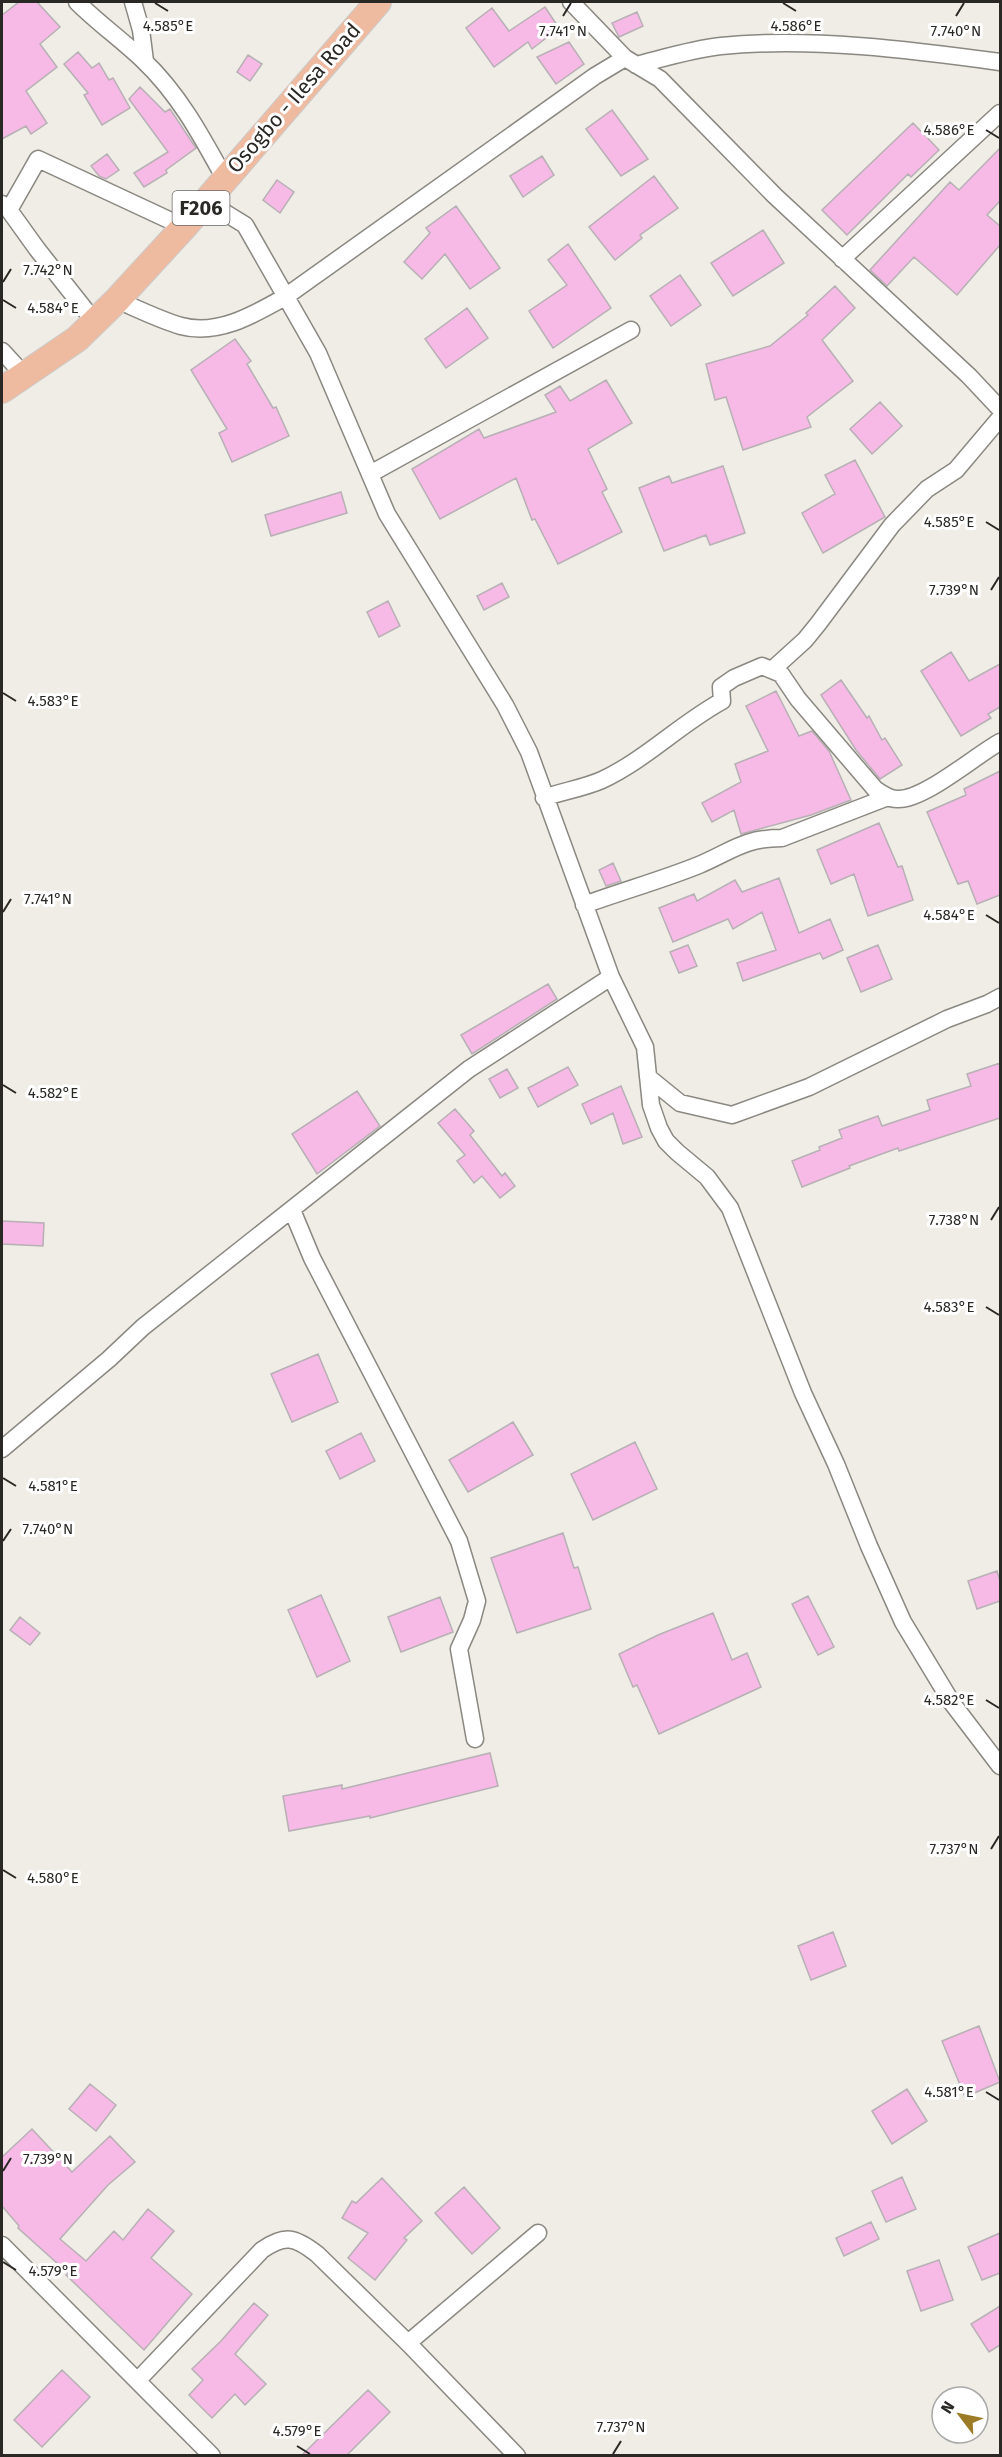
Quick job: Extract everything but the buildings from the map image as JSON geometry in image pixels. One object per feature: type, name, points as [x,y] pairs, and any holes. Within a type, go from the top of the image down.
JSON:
[{"type":"main road","name":"Osogbo - Ilesa Road","points":[[2,390],[77,339],[117,300],[184,227],[378,2]]},
{"type":"street","points":[[77,2],[144,61],[175,95],[202,136],[225,179]]},
{"type":"street","points":[[97,2],[105,27]]},
{"type":"street","points":[[133,2],[141,30],[144,61]]},
{"type":"street","points":[[571,2],[630,61],[660,79],[775,196],[969,376],[1000,409]]},
{"type":"street","points":[[117,300],[182,327],[209,329],[247,319],[285,297],[595,75],[630,61],[720,46],[779,44],[878,47],[1000,62]]},
{"type":"street","points":[[842,259],[1000,113]]},
{"type":"street","points":[[94,321],[5,207],[38,159],[184,227]]},
{"type":"street","points":[[206,201],[245,225],[318,353],[392,524],[505,705],[529,752],[611,977],[645,1047],[651,1105],[666,1141],[707,1177],[730,1208],[803,1394],[836,1464],[903,1622],[952,1703],[1000,1766]]},
{"type":"street","points":[[370,474],[631,330]]},
{"type":"street","points":[[2,351],[24,375]]},
{"type":"street","points":[[772,669],[805,640],[907,508],[927,489],[956,470],[1000,418]]},
{"type":"street","points":[[544,798],[601,780],[650,751],[703,712],[722,701],[721,687],[734,678],[762,666],[781,674],[798,699],[876,789],[888,797]]},
{"type":"street","points":[[584,905],[699,865],[743,843],[766,838],[782,838],[888,797],[909,798],[941,782],[1000,742]]},
{"type":"street","points":[[2,1449],[109,1359],[143,1327],[468,1069],[611,977]]},
{"type":"street","points":[[648,1077],[680,1103],[732,1115],[808,1087],[947,1019],[1000,997]]},
{"type":"street","points":[[292,1210],[312,1258],[459,1540],[477,1601],[472,1620],[459,1649],[475,1739]]},
{"type":"street","points":[[408,2343],[538,2234]]},
{"type":"street","points":[[138,2380],[262,2250],[274,2241],[289,2239],[303,2243],[316,2254],[408,2343],[517,2456]]},
{"type":"street","points":[[2,2245],[212,2456]]}]
